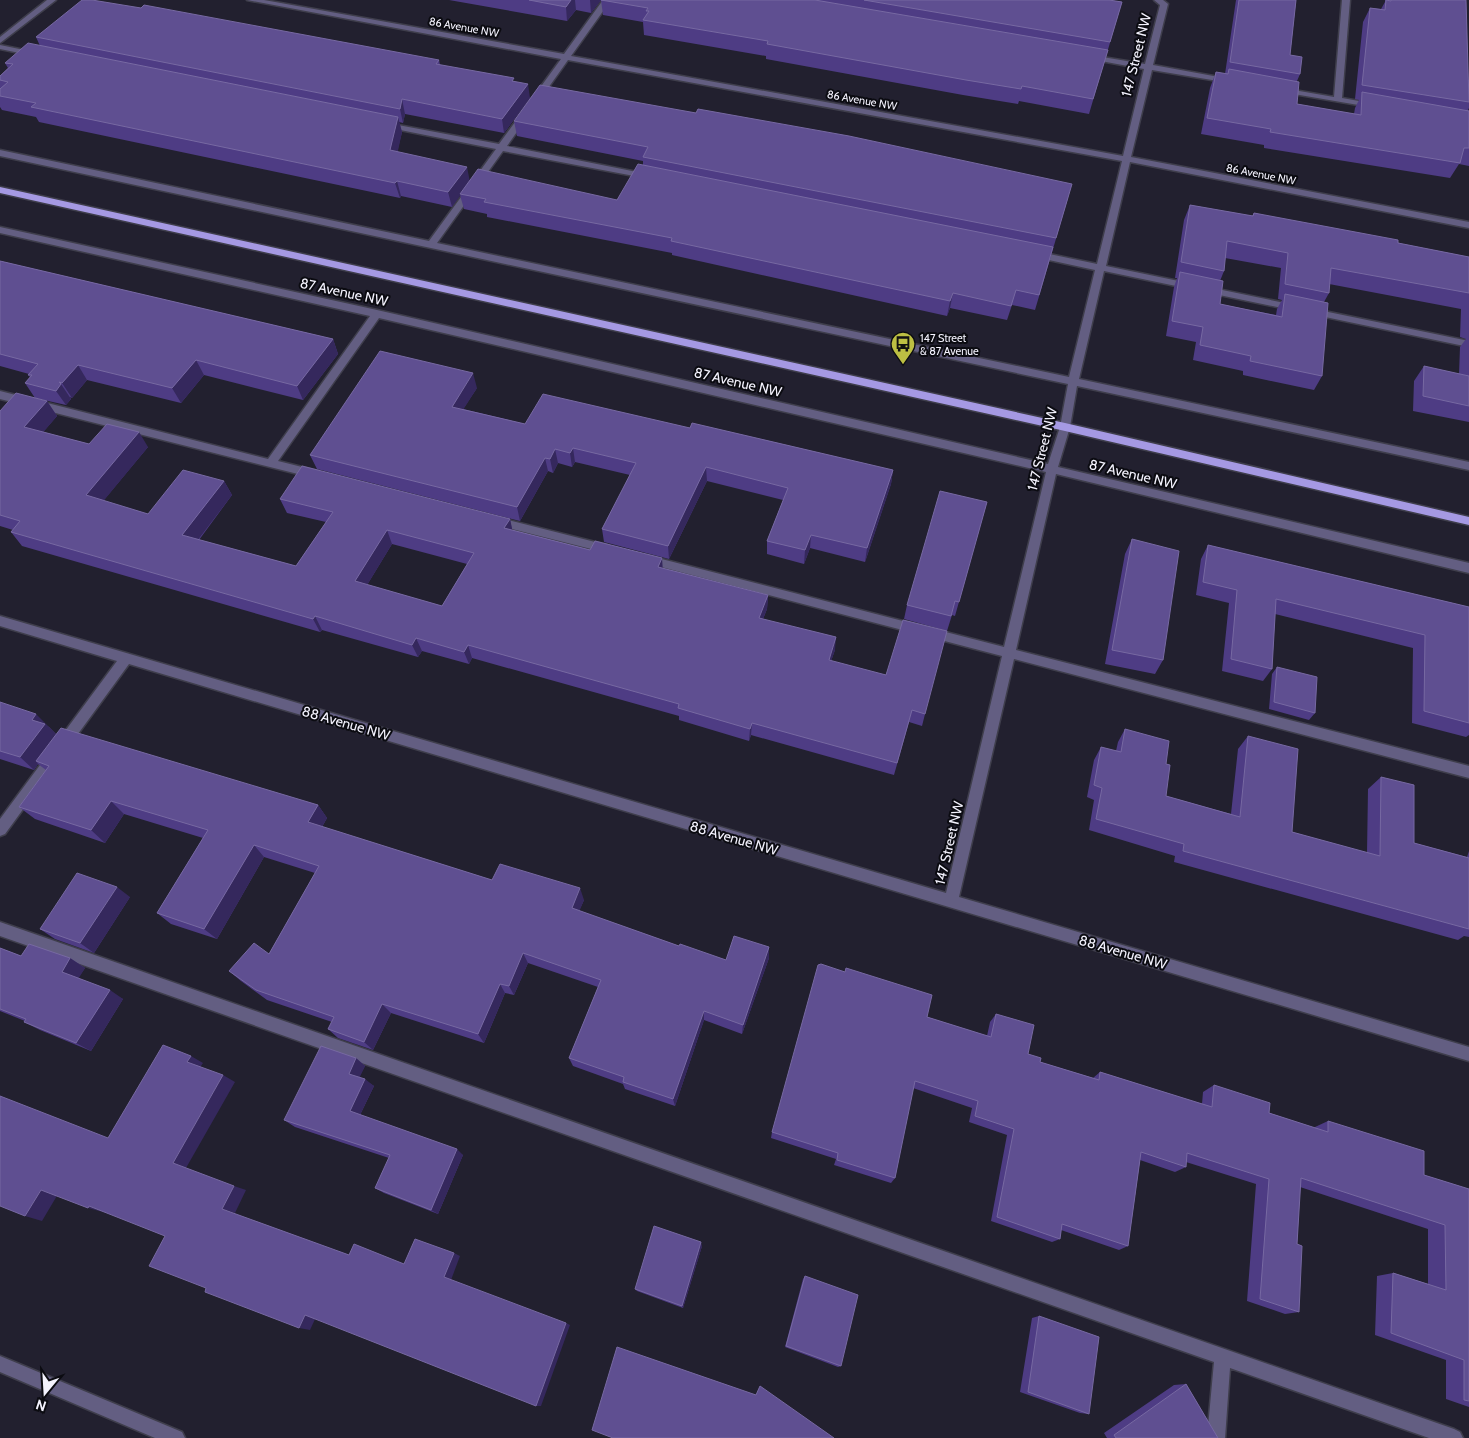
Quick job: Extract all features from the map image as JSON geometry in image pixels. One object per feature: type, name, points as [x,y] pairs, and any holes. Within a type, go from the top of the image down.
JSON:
[{"type":"main road","name":"87 Avenue NW","points":[[0,190],[1065,427],[1469,520]]},
{"type":"street","points":[[0,41],[52,0]]},
{"type":"street","name":"86 Avenue NW","points":[[251,0],[1126,160],[1469,225]]},
{"type":"street","points":[[430,245],[607,0]]},
{"type":"street","points":[[1338,100],[1346,0]]},
{"type":"street","name":"147 Street NW","points":[[951,902],[1052,468],[1065,427],[1072,382],[1149,67],[1161,2]]},
{"type":"street","points":[[0,47],[48,57]]},
{"type":"street","points":[[1081,56],[1243,84]]},
{"type":"street","points":[[1272,88],[1384,108]]},
{"type":"street","points":[[375,123],[655,178]]},
{"type":"street","points":[[0,153],[1469,466]]},
{"type":"street","name":"87 Avenue NW","points":[[0,230],[377,313],[1052,468],[1469,568]]},
{"type":"street","points":[[1023,252],[1469,344]]},
{"type":"street","points":[[271,463],[377,313]]},
{"type":"street","points":[[0,395],[328,478]]},
{"type":"street","points":[[482,517],[616,551]]},
{"type":"street","points":[[635,556],[1469,772]]},
{"type":"street","name":"88 Avenue NW","points":[[0,622],[1469,1054]]},
{"type":"street","points":[[0,830],[126,658]]},
{"type":"street","points":[[0,929],[1454,1438]]},
{"type":"street","points":[[1216,1438],[1223,1357]]},
{"type":"street","points":[[0,1364],[176,1438]]},
{"type":"building","points":[[82,0],[141,8],[144,5],[439,60],[436,64],[514,78],[512,81],[528,84],[502,119],[402,99],[400,109],[36,37]]},
{"type":"building","points":[[529,0],[571,0],[566,7]]},
{"type":"building","points":[[601,0],[815,0],[1108,50],[1093,99],[1022,86],[1021,89],[966,80],[767,44],[768,41],[643,20],[649,11],[646,11],[648,8]]},
{"type":"building","points":[[864,0],[1109,0],[1122,2],[1110,42]]},
{"type":"building","points":[[1239,0],[1296,0],[1290,55],[1302,57],[1300,74],[1230,62]]},
{"type":"building","points":[[1386,0],[1466,0],[1469,102],[1362,85],[1370,8],[1385,10]]},
{"type":"building","points":[[28,43],[398,117],[390,150],[467,167],[448,192],[397,181],[395,183],[31,107],[36,103],[0,96],[0,89],[8,82],[0,80],[0,76],[13,64],[5,63]]},
{"type":"building","points":[[1229,69],[1299,82],[1297,104],[1361,115],[1362,92],[1469,111],[1469,148],[1464,148],[1460,163],[1270,132],[1271,129],[1207,118],[1216,72],[1228,74]]},
{"type":"building","points":[[540,85],[696,113],[698,109],[849,136],[1072,184],[1056,238],[643,157],[648,147],[514,121]]},
{"type":"building","points":[[638,164],[1053,247],[1039,295],[1016,290],[1011,306],[953,293],[950,301],[671,241],[672,238],[484,202],[486,199],[460,194],[478,169],[617,200]]},
{"type":"building","points":[[1190,205],[1253,216],[1254,213],[1398,240],[1398,243],[1469,257],[1469,293],[1331,268],[1329,293],[1285,284],[1288,253],[1227,241],[1224,271],[1181,262]]},
{"type":"building","points":[[0,261],[333,339],[297,386],[196,360],[172,388],[78,365],[62,383],[59,382],[61,384],[56,391],[25,383],[32,375],[28,375],[38,364],[0,354]]},
{"type":"building","points":[[1180,272],[1223,281],[1220,304],[1282,317],[1285,294],[1328,303],[1322,376],[1250,361],[1251,356],[1200,345],[1203,327],[1172,321]]},
{"type":"building","points":[[380,351],[473,373],[452,407],[525,424],[543,394],[690,428],[692,423],[893,470],[867,548],[811,535],[805,550],[767,541],[788,488],[706,467],[668,546],[602,529],[636,463],[573,448],[570,453],[555,449],[550,459],[545,458],[517,507],[310,455]]},
{"type":"building","points":[[1424,366],[1469,376],[1469,406],[1423,396]]},
{"type":"building","points":[[16,393],[47,401],[24,427],[89,444],[107,424],[139,432],[86,495],[148,514],[183,470],[224,481],[182,535],[296,566],[333,512],[280,499],[302,466],[510,519],[504,528],[590,550],[595,541],[662,558],[658,567],[768,595],[759,618],[836,637],[829,660],[886,675],[903,620],[947,631],[925,714],[912,710],[897,763],[752,723],[750,729],[678,708],[679,704],[468,645],[464,652],[416,638],[412,645],[315,616],[313,619],[11,532],[20,521],[0,515],[0,411]],"holes":[[[387,530],[474,553],[442,606],[355,581]]]},
{"type":"building","points":[[940,491],[987,502],[959,602],[955,601],[951,616],[907,605]]},
{"type":"building","points":[[1132,539],[1179,551],[1163,660],[1112,650]]},
{"type":"building","points":[[1208,545],[1469,607],[1469,723],[1424,711],[1425,635],[1276,599],[1272,669],[1231,659],[1237,590],[1203,582]]},
{"type":"building","points":[[1277,667],[1317,677],[1315,713],[1274,702]]},
{"type":"building","points":[[0,702],[36,714],[32,720],[45,724],[20,757],[0,751]]},
{"type":"building","points":[[61,728],[318,805],[308,822],[492,880],[500,864],[580,888],[572,908],[679,946],[680,944],[726,960],[734,936],[769,947],[743,1025],[704,1011],[673,1099],[623,1082],[624,1077],[569,1058],[601,980],[523,953],[509,986],[500,984],[478,1034],[382,1004],[364,1042],[328,1029],[334,1017],[256,990],[229,971],[254,943],[269,954],[319,866],[254,845],[204,929],[157,913],[208,830],[111,801],[91,830],[19,807],[49,766],[36,761]]},
{"type":"building","points":[[1125,729],[1169,741],[1166,764],[1170,765],[1166,796],[1240,817],[1248,736],[1298,749],[1292,832],[1380,856],[1381,777],[1414,785],[1414,843],[1469,858],[1469,929],[1183,851],[1184,844],[1096,819],[1102,788],[1094,785],[1101,747],[1121,752]]},
{"type":"building","points":[[77,873],[117,887],[80,943],[40,929]]},
{"type":"building","points":[[29,944],[70,958],[62,972],[110,990],[76,1043],[24,1022],[26,1019],[0,1009],[0,948],[21,956]]},
{"type":"building","points":[[821,964],[845,972],[846,968],[932,995],[927,1017],[991,1037],[996,1014],[1034,1025],[1028,1054],[1041,1058],[1040,1062],[1099,1080],[1100,1072],[1212,1107],[1214,1085],[1270,1103],[1269,1113],[1328,1132],[1328,1121],[1424,1151],[1424,1175],[1469,1189],[1469,1401],[1464,1400],[1464,1360],[1391,1333],[1393,1273],[1446,1290],[1445,1225],[1301,1178],[1297,1244],[1302,1246],[1299,1312],[1260,1299],[1269,1179],[1187,1153],[1186,1167],[1141,1152],[1128,1246],[1062,1224],[1060,1239],[997,1217],[1014,1129],[975,1116],[978,1101],[915,1081],[895,1178],[837,1160],[838,1153],[772,1132],[818,965]]},
{"type":"building","points":[[163,1045],[191,1056],[187,1062],[223,1075],[173,1163],[234,1186],[222,1209],[349,1255],[354,1244],[404,1264],[415,1239],[454,1253],[444,1277],[566,1323],[536,1406],[305,1315],[299,1328],[205,1292],[206,1288],[149,1266],[165,1236],[89,1206],[88,1208],[41,1190],[25,1216],[0,1206],[0,1096],[108,1138]]},
{"type":"building","points":[[321,1046],[356,1058],[349,1074],[365,1079],[350,1111],[457,1149],[431,1210],[375,1188],[390,1155],[284,1120]]},
{"type":"building","points":[[654,1226],[701,1242],[682,1306],[635,1289]]},
{"type":"building","points":[[805,1276],[858,1295],[841,1366],[786,1346]]},
{"type":"building","points":[[1039,1316],[1099,1337],[1089,1414],[1028,1392]]},
{"type":"building","points":[[617,1347],[756,1395],[760,1386],[834,1438],[613,1438],[592,1430]]},
{"type":"building","points":[[1186,1384],[1218,1438],[1116,1438],[1114,1435]]},
{"type":"place","name":"147 Street & 87 Avenue","points":[[903,365]]}]
